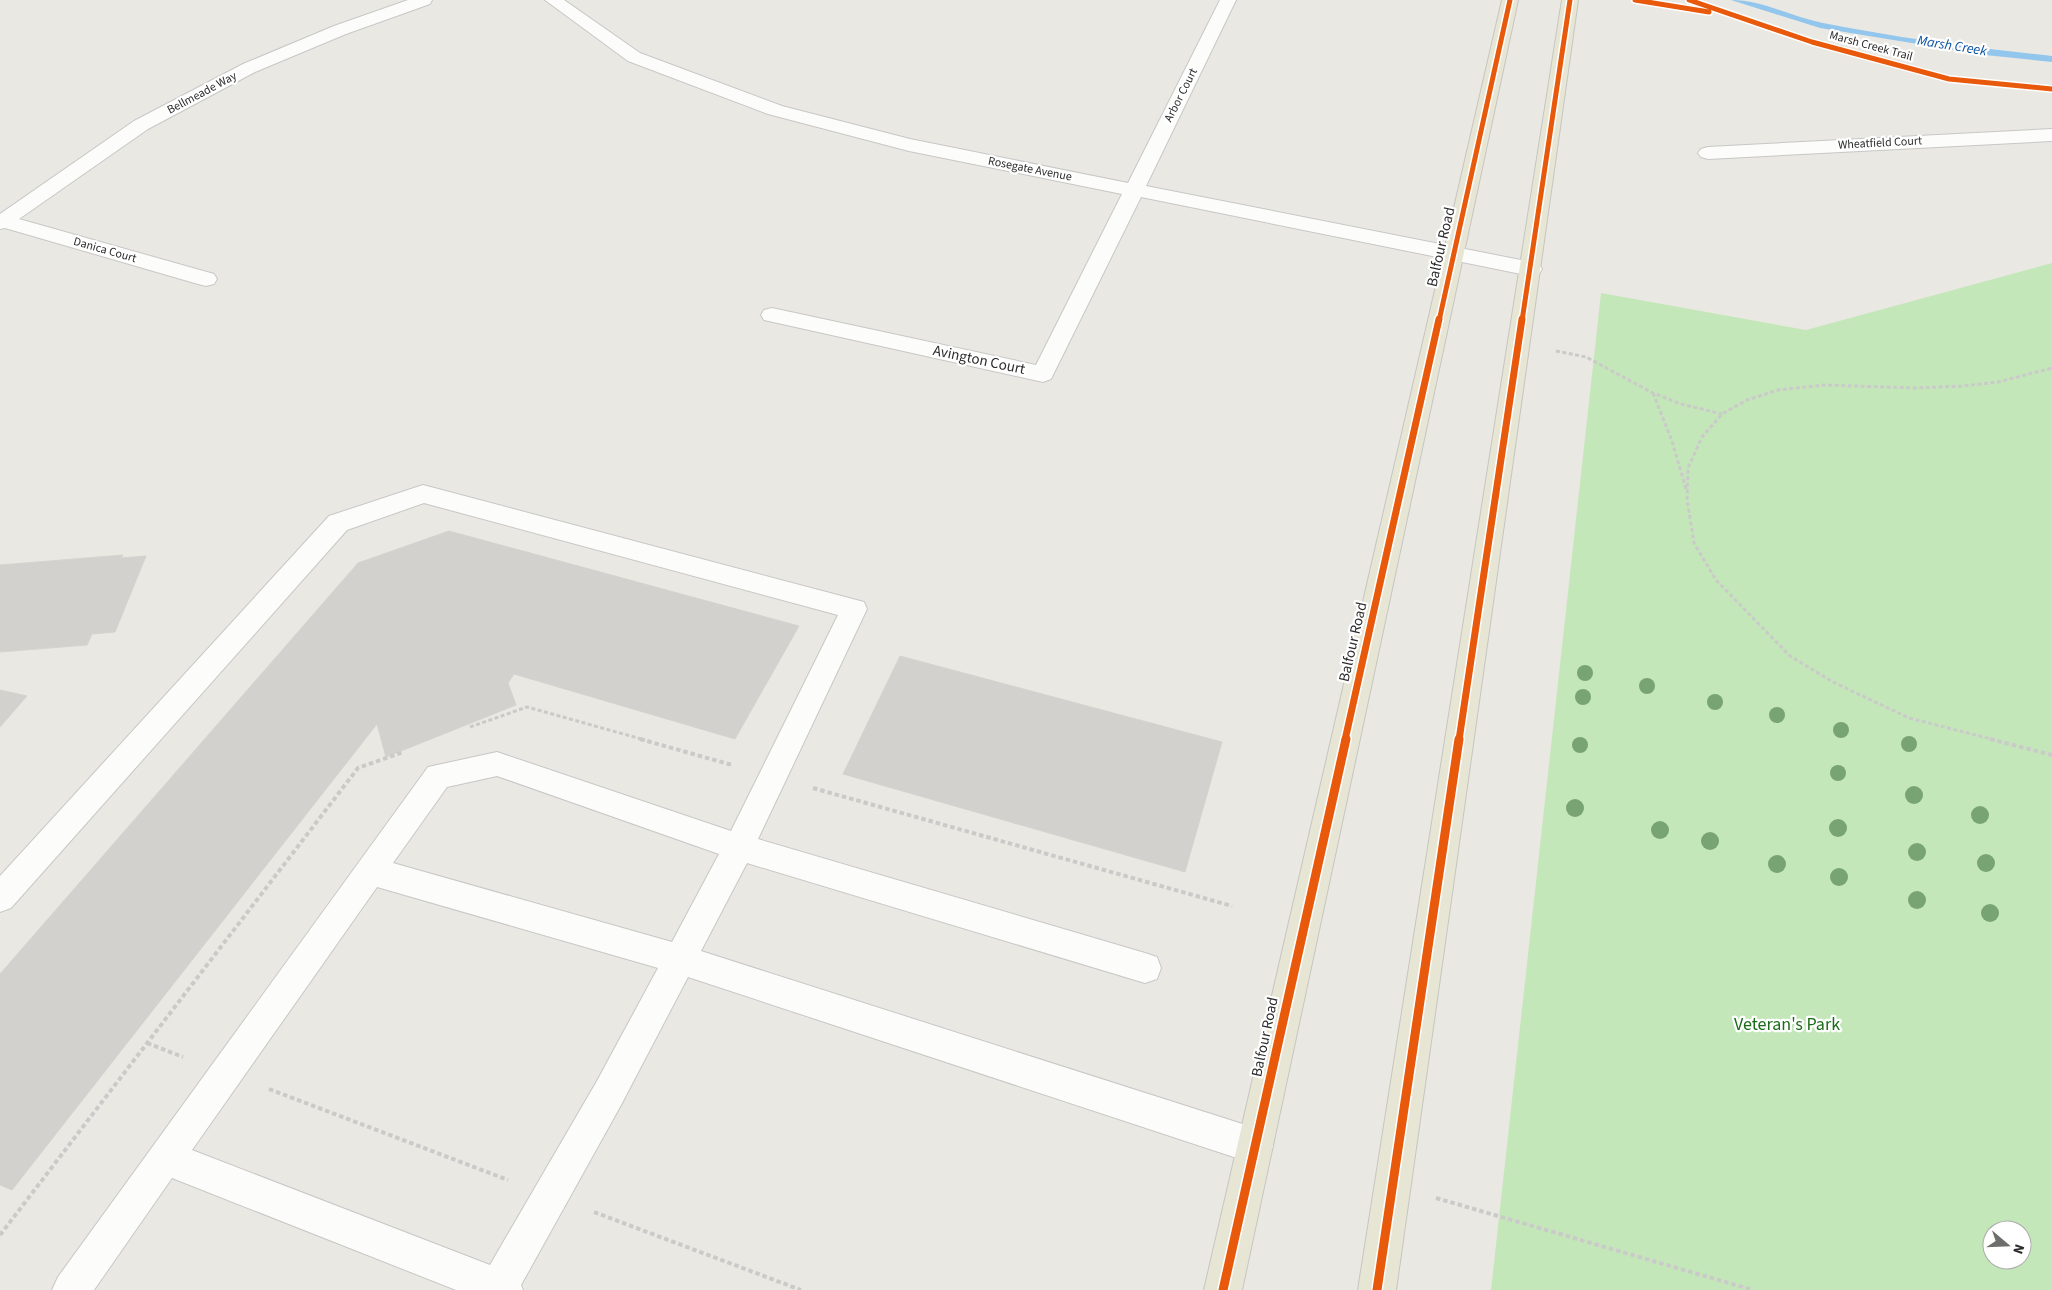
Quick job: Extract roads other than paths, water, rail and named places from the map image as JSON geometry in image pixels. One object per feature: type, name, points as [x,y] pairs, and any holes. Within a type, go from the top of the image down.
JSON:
[{"type":"main road","name":"Balfour Road","points":[[1223,1290],[1510,0]]},
{"type":"main road","points":[[1377,1290],[1570,0]]},
{"type":"street","name":"Bellmeade Way","points":[[1,222],[141,125],[249,68],[340,30],[424,0]]},
{"type":"street","name":"Rosegate Avenue","points":[[553,0],[634,57],[775,110],[909,145],[1531,269]]},
{"type":"street","name":"Arbor Court","points":[[1134,189],[1228,0]]},
{"type":"street","name":"Wheatfield Court","points":[[1708,153],[2052,135]]},
{"type":"street","name":"Avington Court","points":[[772,315],[1043,374],[1134,189]]},
{"type":"street","name":"Danica Court","points":[[1,222],[206,278]]},
{"type":"street","points":[[0,898],[338,523],[423,494],[854,609],[739,847],[678,959],[609,1093],[550,1196],[501,1289],[166,1158]]},
{"type":"street","points":[[71,1290],[438,776],[497,764],[739,847],[1145,968]]},
{"type":"street","points":[[371,871],[678,959],[1255,1146]]},
{"type":"waterway","name":"Marsh Creek","points":[[1736,0],[1820,25],[1985,52],[2052,59]]},
{"type":"park label","name":"Veteran's Park","points":[[1787,1024]]}]
